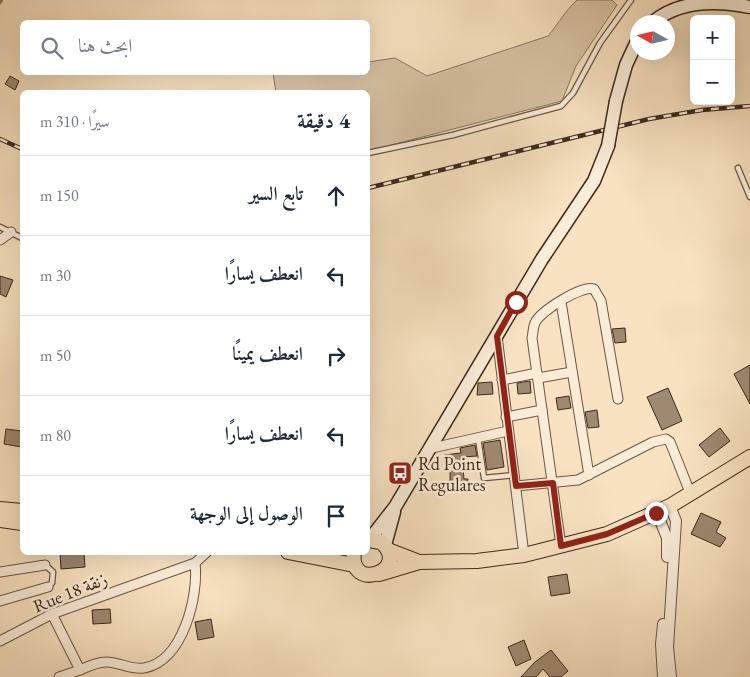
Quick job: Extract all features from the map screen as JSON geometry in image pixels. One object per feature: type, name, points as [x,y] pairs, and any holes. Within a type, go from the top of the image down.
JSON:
[{"type":"main road","points":[[663,15],[695,1],[720,0],[750,7]]},
{"type":"main road","points":[[370,538],[395,507],[432,448],[542,259],[594,181],[608,146],[616,101],[630,56]]},
{"type":"main road","points":[[321,555],[354,558],[362,573],[374,576],[419,562],[477,561],[524,555],[607,534],[656,513],[691,495],[750,457]]},
{"type":"main road","points":[[380,574],[388,564],[387,548],[395,507]]},
{"type":"main road","points":[[0,508],[20,511]]},
{"type":"main road","points":[[0,520],[20,523]]},
{"type":"main road","points":[[370,539],[381,542],[387,548],[419,562]]},
{"type":"street","points":[[0,240],[11,232]]},
{"type":"street","points":[[561,546],[532,338],[535,323],[561,302],[589,287],[598,293],[618,399]]},
{"type":"street","points":[[561,302],[589,476]]},
{"type":"street","points":[[497,336],[524,555]]},
{"type":"street","points":[[502,380],[572,372]]},
{"type":"street","points":[[506,417],[542,410]]},
{"type":"street","points":[[432,448],[508,431]]},
{"type":"street","points":[[516,486],[578,480],[652,442],[666,439],[670,442],[691,495]]},
{"type":"street","points":[[663,677],[661,644],[671,537],[676,521],[670,506]]},
{"type":"street","points":[[656,513],[671,537],[668,647],[671,677]]},
{"type":"street","name":"Rue 18 زنقة","points":[[0,641],[52,614],[196,563],[204,555]]},
{"type":"street","points":[[59,677],[105,662],[146,668],[166,658],[176,644],[191,609],[196,592],[196,563]]},
{"type":"street","points":[[0,572],[45,565]]},
{"type":"street","points":[[0,601],[48,587]]},
{"type":"street","points":[[52,614],[80,670]]},
{"type":"lane","points":[[370,153],[453,135],[562,106],[573,93],[600,43],[631,0]]},
{"type":"lane","points":[[738,168],[750,197]]},
{"type":"lane","points":[[0,227],[20,237]]},
{"type":"lane","points":[[478,438],[484,478],[515,475]]},
{"type":"lane","points":[[45,565],[53,572],[52,583],[48,587]]},
{"type":"shaded area","points":[[577,0],[612,0],[617,5],[576,66],[562,101],[370,150],[370,90],[276,90],[273,75],[370,75],[370,62],[395,58],[427,76],[548,36]]},
{"type":"building","points":[[10,76],[19,81],[15,90],[5,84]]},
{"type":"building","points":[[0,276],[13,280],[6,297],[0,294]]},
{"type":"building","points":[[625,328],[626,342],[615,343],[612,329]]},
{"type":"building","points":[[750,365],[750,404],[734,374]]},
{"type":"building","points":[[530,381],[531,393],[518,394],[517,383]]},
{"type":"building","points":[[492,382],[493,394],[477,395],[478,383]]},
{"type":"building","points":[[668,388],[682,421],[662,430],[647,397]]},
{"type":"building","points":[[569,396],[571,408],[558,410],[556,398]]},
{"type":"building","points":[[597,410],[599,427],[588,428],[585,412]]},
{"type":"building","points":[[720,428],[730,441],[709,457],[699,445]]},
{"type":"building","points":[[6,429],[20,431],[20,447],[4,444]]},
{"type":"building","points":[[500,440],[504,467],[487,470],[483,443]]},
{"type":"building","points":[[475,445],[477,456],[462,457],[464,479],[468,479],[468,491],[450,492],[450,469],[445,470],[444,455],[461,453],[460,448]]},
{"type":"building","points":[[701,513],[721,522],[716,532],[726,538],[720,547],[691,534]]},
{"type":"building","points":[[60,555],[84,555],[85,567],[61,569]]},
{"type":"building","points":[[567,574],[570,593],[551,596],[548,577]]},
{"type":"building","points":[[110,609],[111,623],[93,624],[92,610]]},
{"type":"building","points":[[211,619],[214,637],[198,640],[195,622]]},
{"type":"building","points":[[524,640],[531,659],[516,666],[508,647]]},
{"type":"building","points":[[551,650],[568,671],[561,677],[550,677],[543,669],[536,677],[521,677],[535,662]]},
{"type":"railway","points":[[370,188],[649,119],[702,110],[750,106]]},
{"type":"railway","points":[[0,139],[20,148]]},
{"type":"place","name":"Rd Point Regulares","points":[[400,473]]},
{"type":"route","points":[[516,302],[497,336],[516,486],[553,483],[561,546],[607,534],[656,513]]}]
